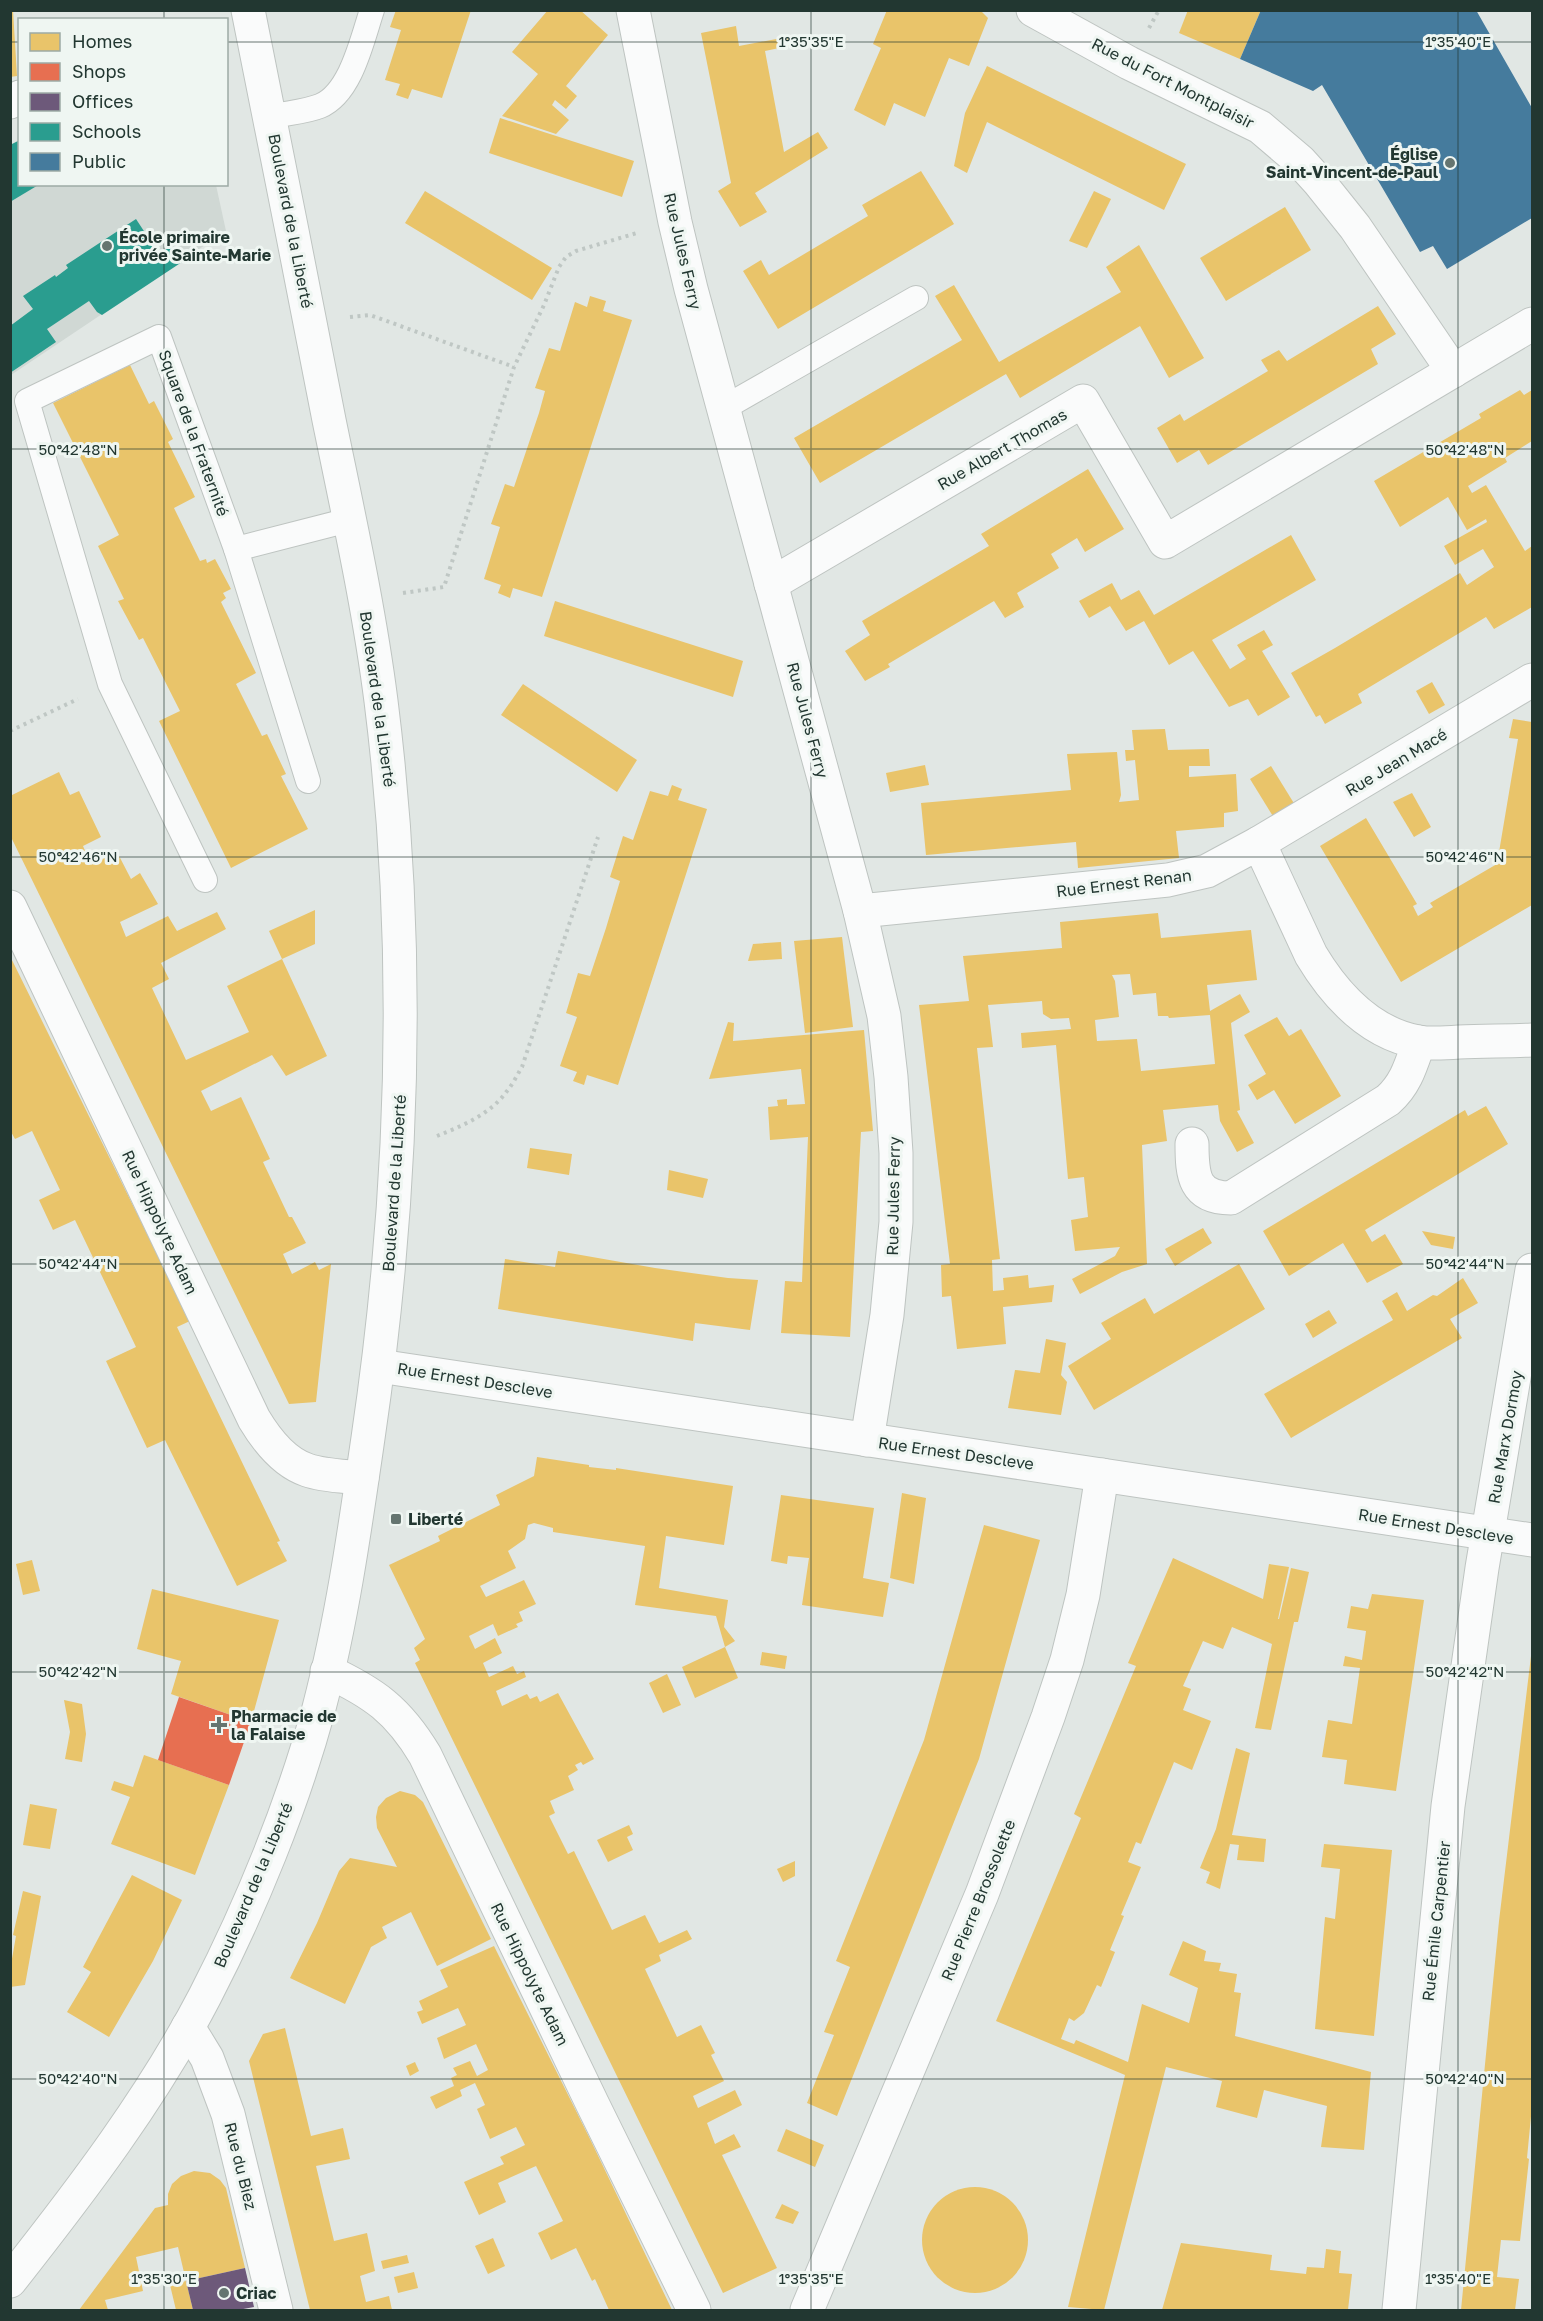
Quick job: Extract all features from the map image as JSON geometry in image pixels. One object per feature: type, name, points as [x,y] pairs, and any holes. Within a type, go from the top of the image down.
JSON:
[{"type":"street","name":"Boulevard de la Liberté","points":[[10,2282],[131,2119],[188,2027],[221,1963],[266,1863],[310,1737],[327,1671],[362,1478],[379,1366],[393,1231],[401,1011],[397,875],[382,705],[350,520],[248,10]]},
{"type":"street","name":"Rue Jules Ferry","points":[[633,10],[675,222],[722,408],[860,911],[878,984],[889,1047],[896,1171],[896,1222],[891,1285],[867,1440]]},
{"type":"street","name":"Rue du Fort Montplaisir","points":[[1033,10],[1129,63],[1260,127],[1300,161],[1355,227],[1453,371]]},
{"type":"street","points":[[1453,371],[1533,324]]},
{"type":"street","name":"Rue Albert Thomas","points":[[771,584],[1083,401],[1165,542],[1453,371]]},
{"type":"street","name":"Rue Jean Macé","points":[[1259,843],[1533,680]]},
{"type":"street","points":[[1259,843],[1311,955],[1335,990],[1348,1004],[1382,1030],[1419,1042],[1533,1040]]},
{"type":"street","name":"Rue Ernest Renan","points":[[860,911],[1168,880],[1207,871],[1259,843]]},
{"type":"street","name":"Rue Hippolyte Adam","points":[[10,907],[248,1408],[264,1436],[278,1451],[306,1470],[362,1478]]},
{"type":"street","points":[[1192,1144],[1193,1169],[1198,1185],[1211,1196],[1231,1198],[1388,1100],[1407,1078],[1419,1042]]},
{"type":"street","name":"Rue Marx Dormoy","points":[[1488,1534],[1533,1270]]},
{"type":"street","name":"Rue Ernest Descleve","points":[[379,1366],[1533,1540]]},
{"type":"street","name":"Rue Pierre Brossolette","points":[[807,2310],[985,1886],[1048,1717],[1083,1595],[1102,1475]]},
{"type":"street","name":"Rue Émile Carpentier","points":[[1399,2310],[1448,1806],[1466,1670],[1488,1534]]},
{"type":"street","name":"Rue Hippolyte Adam","points":[[327,1671],[368,1691],[385,1704],[401,1719],[425,1755],[694,2310]]},
{"type":"street","name":"Rue du Biez","points":[[188,2027],[207,2058],[228,2114],[276,2310]]},
{"type":"lane","points":[[270,117],[319,106],[331,100],[341,90],[360,47],[372,10]]},
{"type":"lane","points":[[722,408],[916,298]]},
{"type":"lane","name":"Square de la Fraternité","points":[[205,880],[110,684],[27,401],[159,337],[236,549],[308,781]]},
{"type":"lane","points":[[236,549],[350,520]]},
{"type":"path","points":[[364,598],[444,587],[514,367],[544,305],[559,267],[566,257],[576,251],[675,222]]},
{"type":"path","points":[[310,323],[370,315],[514,367]]},
{"type":"path","points":[[10,731],[110,684]]},
{"type":"path","points":[[397,1153],[468,1123],[506,1093],[522,1067],[598,837]]},
{"type":"shaded area","name":"École primaire privée Sainte-Marie","points":[[18,141],[18,186],[216,186],[226,231],[11,375],[10,145]]},
{"type":"building: Homes","points":[[10,10],[13,10],[17,76],[10,77]]},
{"type":"building: Homes","points":[[396,10],[471,10],[442,98],[412,89],[408,99],[396,95],[400,84],[385,80],[401,30],[390,27]]},
{"type":"building: Homes","points":[[548,10],[580,10],[608,35],[566,86],[577,96],[566,109],[555,100],[552,105],[569,120],[556,134],[502,116],[538,74],[512,52]]},
{"type":"building: Homes","points":[[887,10],[980,10],[988,18],[969,66],[949,58],[925,117],[894,103],[885,126],[854,110],[881,48],[873,44]]},
{"type":"building: Homes","points":[[1188,10],[1261,10],[1240,59],[1179,33]]},
{"type":"building: Homes","points":[[736,26],[739,46],[797,35],[803,43],[765,51],[784,152],[818,132],[828,148],[755,193],[767,212],[740,227],[718,191],[731,183],[701,33]]},
{"type":"building: Homes","points":[[987,66],[1186,164],[1164,210],[987,122],[967,173],[954,166],[965,113]]},
{"type":"building: Homes","points":[[500,118],[634,161],[622,197],[489,153]]},
{"type":"building: Homes","points":[[921,171],[954,224],[778,329],[743,271],[761,260],[769,275],[868,216],[862,205]]},
{"type":"building: Homes","points":[[425,191],[552,268],[532,300],[405,223]]},
{"type":"building: Homes","points":[[1094,191],[1111,199],[1087,248],[1069,241]]},
{"type":"building: Homes","points":[[1285,207],[1311,250],[1226,301],[1200,258]]},
{"type":"building: Homes","points":[[1139,245],[1204,358],[1169,378],[1140,326],[1020,398],[1006,374],[820,483],[794,438],[962,340],[935,296],[954,285],[999,362],[1121,292],[1106,267]]},
{"type":"building: Homes","points":[[590,296],[606,301],[603,311],[632,320],[542,597],[513,588],[510,598],[498,593],[501,585],[484,579],[500,527],[491,524],[505,484],[514,487],[539,413],[545,391],[535,388],[549,348],[560,351],[575,302],[587,307]]},
{"type":"building: Homes","points":[[1378,306],[1396,334],[1371,349],[1378,364],[1208,465],[1199,450],[1177,463],[1157,428],[1180,414],[1184,421],[1268,371],[1261,360],[1279,350],[1287,361]]},
{"type":"building: Homes","points":[[130,365],[149,404],[154,401],[173,439],[168,442],[195,497],[174,508],[200,561],[206,559],[207,563],[215,559],[231,589],[223,593],[226,598],[221,602],[256,673],[236,684],[262,736],[267,734],[286,774],[281,776],[308,829],[231,868],[159,721],[180,711],[143,638],[139,640],[118,601],[124,599],[98,546],[119,535],[53,403]]},
{"type":"building: Homes","points":[[1520,390],[1524,395],[1532,390],[1532,441],[1505,458],[1507,462],[1468,486],[1472,493],[1486,485],[1525,551],[1532,546],[1532,607],[1494,629],[1486,617],[1358,694],[1362,703],[1325,724],[1320,715],[1316,717],[1291,673],[1460,573],[1467,585],[1494,567],[1483,549],[1455,565],[1444,546],[1487,522],[1486,519],[1467,530],[1448,497],[1400,527],[1374,481],[1481,418],[1479,414]]},
{"type":"building: Homes","points":[[1088,469],[1124,529],[1085,552],[1077,538],[1051,554],[1059,568],[1017,593],[1024,607],[1005,618],[994,601],[888,664],[890,667],[865,681],[845,651],[870,635],[862,621],[989,546],[981,534]]},
{"type":"building: Homes","points":[[1291,535],[1316,580],[1212,640],[1230,669],[1246,659],[1237,645],[1264,630],[1273,645],[1262,651],[1290,697],[1258,716],[1248,699],[1229,707],[1193,651],[1169,665],[1144,621],[1126,631],[1110,606],[1089,618],[1079,601],[1112,583],[1121,600],[1139,590],[1154,615]]},
{"type":"building: Homes","points":[[555,601],[743,661],[733,697],[544,636]]},
{"type":"building: Homes","points":[[1432,682],[1445,705],[1429,714],[1416,691]]},
{"type":"building: Homes","points":[[523,684],[637,760],[617,792],[501,715]]},
{"type":"building: Homes","points":[[1513,719],[1532,722],[1532,905],[1401,982],[1320,846],[1366,818],[1417,904],[1413,906],[1418,916],[1433,907],[1430,903],[1497,864],[1518,739],[1509,738]]},
{"type":"building: Homes","points":[[1165,729],[1168,750],[1209,749],[1210,766],[1189,766],[1189,777],[1236,774],[1238,811],[1224,813],[1224,827],[1176,831],[1179,858],[1078,868],[1076,842],[926,855],[921,803],[1071,790],[1067,754],[1117,752],[1121,795],[1119,802],[1139,800],[1135,760],[1126,761],[1125,750],[1134,750],[1132,730]]},
{"type":"building: Homes","points":[[925,765],[929,785],[890,792],[886,773]]},
{"type":"building: Homes","points":[[1271,766],[1295,805],[1274,818],[1250,779]]},
{"type":"building: Homes","points":[[59,772],[70,795],[79,791],[101,837],[83,846],[91,865],[117,852],[131,879],[140,873],[158,904],[120,922],[126,937],[168,916],[177,931],[217,912],[226,929],[161,963],[169,979],[152,988],[186,1060],[249,1032],[227,986],[282,959],[327,1056],[286,1076],[272,1055],[201,1091],[211,1111],[241,1097],[270,1159],[263,1162],[289,1217],[292,1217],[306,1243],[283,1254],[292,1274],[315,1262],[319,1270],[331,1264],[316,1402],[289,1404],[10,835],[10,796]]},
{"type":"building: Homes","points":[[672,785],[682,789],[678,800],[707,809],[618,1085],[587,1075],[584,1085],[573,1081],[577,1072],[560,1066],[577,1017],[566,1013],[578,973],[590,976],[606,928],[620,881],[610,877],[623,836],[633,840],[650,791],[668,796]]},
{"type":"building: Homes","points":[[1412,793],[1431,827],[1414,837],[1393,802]]},
{"type":"building: Homes","points":[[315,910],[315,944],[282,959],[269,931]]},
{"type":"building: Homes","points":[[1158,913],[1161,938],[1251,930],[1257,980],[1207,985],[1210,1011],[1240,994],[1250,1012],[1231,1023],[1240,1110],[1237,1111],[1254,1143],[1237,1152],[1220,1121],[1218,1105],[1163,1110],[1167,1141],[1142,1145],[1147,1264],[1122,1272],[1080,1294],[1072,1279],[1115,1256],[1120,1247],[1075,1251],[1071,1220],[1088,1217],[1084,1177],[1068,1179],[1056,1045],[1022,1048],[1021,1033],[1071,1029],[1069,1018],[1051,1019],[1043,1014],[1042,1001],[988,1005],[993,1047],[977,1048],[1000,1259],[992,1260],[993,1291],[1004,1290],[1003,1278],[1028,1275],[1029,1288],[1054,1285],[1052,1302],[1003,1307],[1006,1344],[957,1349],[951,1296],[942,1297],[941,1265],[950,1264],[919,1005],[969,1001],[963,956],[1062,948],[1060,922]],"holes":[[[1130,974],[1133,995],[1156,993],[1158,1016],[1169,1018],[1210,1015],[1215,1064],[1141,1071],[1137,1039],[1097,1041],[1095,1020],[1119,1017],[1115,981],[1112,975]]]},
{"type":"building: Homes","points":[[842,937],[853,1027],[805,1033],[794,941]]},
{"type":"building: Homes","points":[[781,942],[782,959],[748,961],[753,944]]},
{"type":"building: Homes","points":[[10,956],[190,1321],[177,1327],[280,1541],[277,1542],[287,1561],[237,1586],[165,1440],[147,1448],[106,1361],[136,1347],[75,1220],[53,1230],[39,1200],[60,1190],[32,1131],[15,1139],[10,1130]]},
{"type":"building: Homes","points":[[1277,1017],[1289,1036],[1301,1029],[1341,1096],[1295,1124],[1274,1090],[1257,1100],[1248,1085],[1266,1074],[1244,1035]]},
{"type":"building: Homes","points":[[728,1022],[734,1023],[733,1041],[864,1030],[873,1131],[861,1132],[850,1337],[781,1333],[785,1281],[802,1282],[808,1137],[770,1140],[768,1107],[778,1106],[777,1100],[787,1099],[787,1105],[805,1104],[801,1069],[709,1079]]},
{"type":"building: Homes","points":[[1486,1106],[1508,1144],[1365,1230],[1372,1242],[1385,1234],[1403,1264],[1367,1283],[1343,1243],[1289,1276],[1263,1231],[1465,1110],[1468,1116]]},
{"type":"building: Homes","points":[[530,1148],[572,1154],[569,1175],[527,1168]]},
{"type":"building: Homes","points":[[669,1170],[708,1179],[703,1198],[667,1190]]},
{"type":"building: Homes","points":[[1203,1228],[1212,1243],[1175,1266],[1165,1249]]},
{"type":"building: Homes","points":[[1422,1231],[1455,1237],[1453,1249],[1431,1245]]},
{"type":"building: Homes","points":[[558,1251],[655,1268],[758,1280],[750,1330],[695,1323],[693,1341],[498,1309],[505,1259],[555,1267]]},
{"type":"building: Homes","points":[[1239,1264],[1265,1309],[1094,1410],[1068,1366],[1111,1339],[1101,1323],[1145,1298],[1154,1314]]},
{"type":"building: Homes","points":[[1463,1278],[1478,1303],[1450,1319],[1462,1338],[1291,1438],[1264,1394],[1393,1320],[1382,1301],[1397,1292],[1407,1311],[1433,1295],[1437,1296]]},
{"type":"building: Homes","points":[[1329,1310],[1337,1323],[1313,1338],[1305,1324]]},
{"type":"building: Homes","points":[[1046,1339],[1066,1343],[1061,1375],[1067,1382],[1061,1415],[1008,1408],[1015,1370],[1040,1373]]},
{"type":"building: Homes","points":[[537,1457],[589,1465],[589,1467],[616,1470],[616,1468],[733,1486],[724,1545],[666,1536],[659,1588],[728,1600],[724,1627],[735,1641],[725,1647],[716,1616],[635,1605],[645,1546],[553,1532],[553,1528],[534,1523],[528,1525],[525,1539],[508,1551],[516,1568],[480,1586],[486,1597],[524,1580],[536,1604],[519,1612],[523,1621],[516,1624],[518,1627],[498,1636],[493,1624],[469,1636],[475,1649],[495,1638],[502,1653],[483,1663],[489,1677],[513,1666],[517,1674],[524,1671],[526,1677],[496,1691],[502,1706],[527,1694],[530,1699],[537,1696],[540,1702],[558,1693],[594,1759],[583,1765],[581,1762],[575,1765],[578,1770],[568,1776],[574,1790],[550,1801],[555,1813],[549,1816],[568,1854],[574,1851],[612,1930],[645,1915],[659,1943],[687,1930],[692,1939],[659,1955],[661,1961],[645,1969],[677,2037],[701,2025],[715,2053],[711,2055],[724,2081],[693,2096],[698,2108],[735,2090],[742,2105],[707,2123],[715,2144],[734,2134],[741,2147],[722,2155],[777,2268],[723,2293],[415,1663],[420,1660],[414,1648],[425,1639],[389,1565],[440,1541],[438,1536],[500,1505],[496,1495],[534,1476]]},
{"type":"building: Homes","points":[[902,1493],[926,1498],[914,1584],[890,1578]]},
{"type":"building: Homes","points":[[781,1495],[874,1508],[863,1578],[889,1583],[883,1617],[802,1605],[809,1558],[788,1556],[787,1564],[771,1561]]},
{"type":"building: Homes","points":[[984,1525],[1040,1540],[979,1759],[837,2116],[807,2103],[834,2035],[824,2032],[850,1967],[836,1961],[924,1740]]},
{"type":"building: Homes","points":[[1173,1558],[1263,1599],[1269,1564],[1289,1567],[1278,1619],[1291,1568],[1309,1572],[1298,1622],[1294,1622],[1271,1730],[1255,1728],[1272,1644],[1232,1627],[1223,1649],[1203,1641],[1183,1686],[1191,1689],[1183,1710],[1211,1721],[1192,1770],[1174,1762],[1141,1844],[1136,1842],[1128,1862],[1141,1867],[1121,1915],[1124,1916],[1110,1950],[1115,1952],[1101,1987],[1097,1985],[1084,2013],[1074,2021],[1069,2018],[1061,2039],[1074,2044],[1076,2040],[1128,2062],[1142,2004],[1189,2023],[1198,1988],[1169,1975],[1183,1941],[1206,1951],[1204,1961],[1221,1963],[1219,1971],[1237,1974],[1234,1992],[1241,1993],[1235,2036],[1371,2072],[1364,2150],[1321,2147],[1327,2106],[1264,2090],[1257,2118],[1216,2107],[1222,2081],[1166,2067],[1104,2310],[1068,2307],[1125,2075],[996,2021],[1081,1818],[1074,1814],[1136,1666],[1128,1663]]},
{"type":"building: Homes","points":[[32,1560],[40,1591],[23,1595],[16,1564]]},
{"type":"building: Homes","points":[[152,1589],[279,1620],[251,1722],[171,1694],[181,1661],[137,1649]]},
{"type":"building: Homes","points":[[1372,1594],[1424,1600],[1396,1791],[1344,1784],[1347,1760],[1322,1757],[1328,1720],[1352,1724],[1360,1668],[1343,1666],[1345,1656],[1362,1660],[1366,1631],[1347,1628],[1351,1606],[1368,1609]]},
{"type":"building: Homes","points":[[725,1647],[738,1678],[695,1698],[682,1667]]},
{"type":"building: Homes","points":[[762,1652],[787,1656],[785,1669],[760,1665]]},
{"type":"building: Homes","points":[[1531,1656],[1532,2106],[1520,2241],[1501,2240],[1497,2277],[1519,2279],[1515,2310],[1461,2310],[1499,1921]]},
{"type":"building: Homes","points":[[667,1674],[681,1705],[663,1713],[649,1683]]},
{"type":"building: Homes","points":[[64,1700],[82,1704],[86,1734],[82,1762],[65,1759],[70,1732]]},
{"type":"building: Homes","points":[[1236,1748],[1250,1753],[1232,1835],[1266,1839],[1264,1862],[1237,1860],[1239,1845],[1230,1844],[1220,1889],[1206,1883],[1210,1872],[1200,1868],[1216,1829]]},
{"type":"building: Homes","points":[[144,1755],[229,1785],[195,1875],[111,1844],[130,1797],[111,1790],[114,1781],[133,1787]]},
{"type":"building: Homes","points":[[400,1791],[415,1795],[423,1802],[491,1939],[437,1966],[411,1912],[382,1927],[387,1938],[371,1947],[345,2004],[290,1978],[339,1871],[350,1858],[397,1867],[377,1828],[376,1817],[378,1807],[386,1798]]},
{"type":"building: Homes","points":[[30,1804],[57,1809],[50,1849],[23,1845]]},
{"type":"building: Homes","points":[[629,1825],[633,1834],[627,1837],[633,1850],[608,1862],[597,1840]]},
{"type":"building: Homes","points":[[1324,1844],[1392,1850],[1374,2036],[1315,2029],[1325,1917],[1335,1919],[1340,1869],[1321,1867]]},
{"type":"building: Homes","points":[[795,1861],[795,1876],[783,1882],[777,1869]]},
{"type":"building: Homes","points":[[132,1875],[182,1900],[153,1961],[109,2037],[67,2012],[91,1972],[83,1967]]},
{"type":"building: Homes","points":[[23,1891],[41,1896],[25,1985],[10,1987],[10,1970],[16,1936],[13,1935]]},
{"type":"building: Homes","points":[[494,1946],[672,2310],[609,2310],[595,2279],[592,2281],[576,2248],[551,2260],[538,2233],[563,2221],[536,2166],[498,2183],[506,2202],[479,2215],[464,2182],[504,2164],[500,2157],[525,2145],[516,2127],[490,2139],[477,2109],[485,2105],[475,2083],[460,2090],[462,2096],[436,2109],[430,2097],[454,2086],[451,2078],[457,2075],[453,2068],[470,2061],[477,2076],[488,2070],[476,2044],[444,2059],[437,2038],[466,2025],[458,2008],[422,2024],[417,2012],[423,2010],[419,2001],[448,1987],[440,1970]]},
{"type":"building: Homes","points":[[285,2028],[311,2136],[343,2128],[350,2159],[316,2166],[334,2241],[367,2233],[375,2271],[360,2276],[366,2302],[389,2296],[392,2310],[310,2310],[249,2061],[263,2034]]},
{"type":"building: Homes","points":[[415,2062],[419,2071],[410,2076],[406,2066]]},
{"type":"building: Homes","points":[[786,2129],[824,2145],[815,2167],[777,2151]]},
{"type":"building: Homes","points":[[194,2171],[210,2173],[226,2188],[245,2268],[186,2281],[178,2247],[136,2257],[143,2291],[105,2300],[108,2310],[79,2310],[155,2208],[168,2205],[168,2194],[172,2184],[181,2176]]},
{"type":"building: Homes","points":[[975,2187],[995,2191],[1012,2203],[1024,2220],[1028,2240],[1024,2260],[1012,2277],[995,2289],[975,2293],[955,2289],[938,2277],[926,2260],[922,2240],[926,2220],[938,2203],[955,2191]]},
{"type":"building: Homes","points":[[782,2204],[799,2212],[793,2224],[775,2218]]},
{"type":"building: Homes","points":[[493,2238],[505,2266],[488,2274],[475,2246]]},
{"type":"building: Homes","points":[[1181,2243],[1272,2255],[1270,2270],[1306,2274],[1307,2267],[1324,2268],[1326,2249],[1341,2251],[1339,2273],[1352,2274],[1348,2310],[1162,2310]]},
{"type":"building: Homes","points":[[407,2255],[409,2263],[383,2269],[381,2261]]},
{"type":"building: Homes","points":[[414,2272],[418,2288],[398,2293],[394,2277]]},
{"type":"building: Homes","points":[[186,2281],[193,2310],[176,2310],[170,2285]]},
{"type":"building: Shops","points":[[179,1697],[251,1722],[229,1785],[158,1760]]},
{"type":"building: Offices","points":[[245,2268],[254,2307],[238,2310],[193,2310],[186,2281]]},
{"type":"building: Schools","points":[[18,141],[18,186],[37,186],[10,202],[10,145]]},
{"type":"building: Schools","points":[[136,219],[159,254],[171,246],[182,262],[102,315],[89,301],[47,329],[56,342],[10,373],[10,326],[33,309],[23,296],[55,275],[56,277],[68,268],[66,265]]},
{"type":"building: Public","name":"Église Saint-Vincent-de-Paul","points":[[1261,10],[1476,10],[1532,108],[1532,218],[1447,269],[1433,246],[1420,252],[1322,85],[1313,91],[1240,59]]},
{"type":"place","name":"Église Saint-Vincent-de-Paul","points":[[1450,163]]},
{"type":"place","name":"École primaire privée Sainte-Marie","points":[[107,246]]},
{"type":"place","name":"Liberté","points":[[396,1519]]},
{"type":"place","name":"Pharmacie de la Falaise","points":[[219,1725]]},
{"type":"place","name":"Criac","points":[[224,2293]]}]
